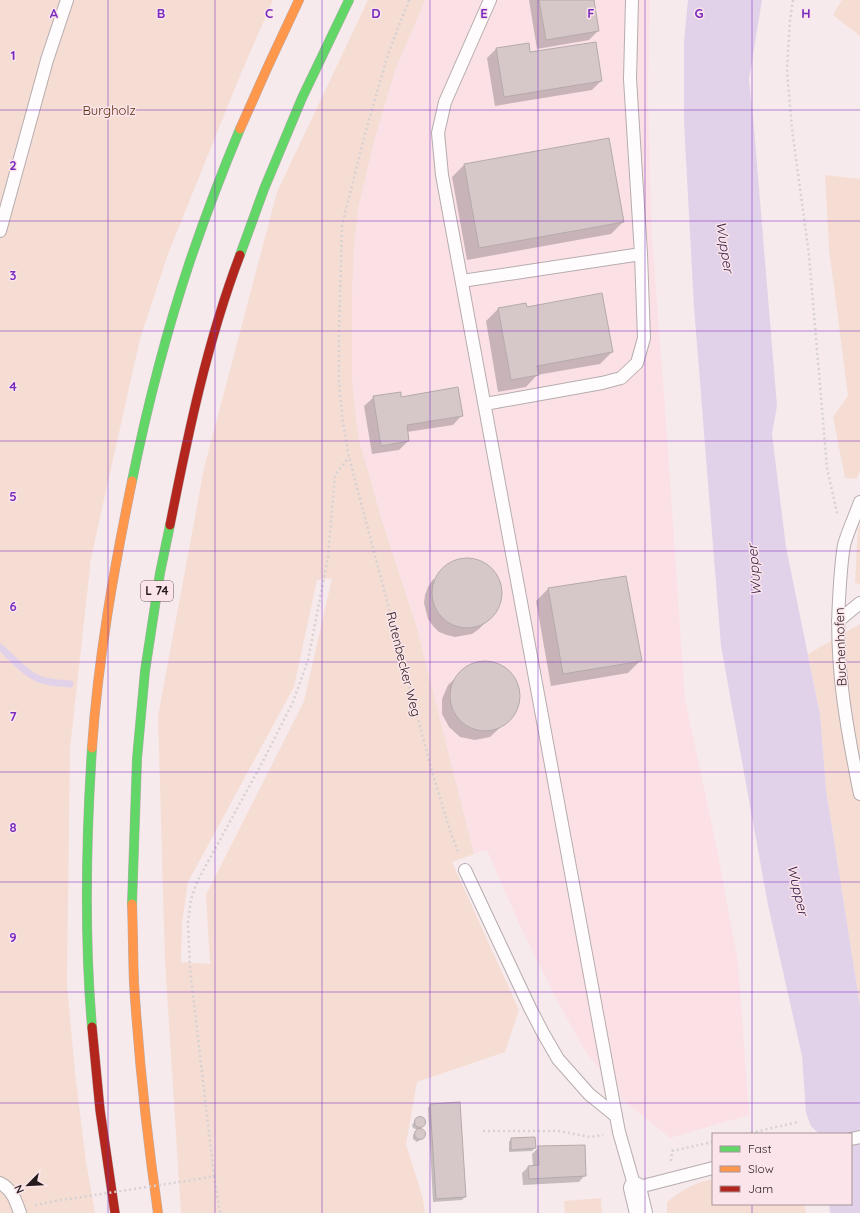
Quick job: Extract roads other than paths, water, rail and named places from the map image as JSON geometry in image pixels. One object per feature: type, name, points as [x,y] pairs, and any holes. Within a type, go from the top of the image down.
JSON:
[{"type":"highway","points":[[115,1213],[96,1075],[90,989],[87,896],[88,825],[93,750],[101,660],[115,562],[142,431],[164,345],[189,262],[223,169],[299,0]]},
{"type":"highway","name":"L 74","points":[[158,1213],[140,1072],[134,982],[132,894],[137,759],[145,671],[160,573],[186,444],[230,282],[264,189],[302,98],[349,0]]},
{"type":"street","points":[[634,1188],[641,1213]]},
{"type":"lane","points":[[0,231],[47,60],[68,0]]},
{"type":"lane","points":[[490,0],[445,102],[438,133],[442,175],[619,1132],[634,1188],[712,1168]]},
{"type":"lane","points":[[485,404],[602,383],[621,378],[637,363],[644,338],[641,254],[630,79],[632,0]]},
{"type":"lane","points":[[462,282],[641,254]]},
{"type":"lane","name":"Buchenhofen","points":[[860,502],[844,544],[838,621],[840,676],[848,736],[860,794]]},
{"type":"lane","points":[[838,621],[860,603]]},
{"type":"lane","points":[[465,870],[543,1033],[558,1059],[589,1094],[616,1116]]},
{"type":"lane","points":[[0,1183],[6,1186],[13,1195],[20,1213]]},
{"type":"water","name":"Wupper","points":[[688,0],[762,0],[749,79],[777,406],[772,434],[786,547],[820,714],[826,789],[860,1006],[860,1213],[830,1213],[829,1205],[852,1205],[852,1133],[818,1133],[811,1126],[806,1113],[802,1056],[768,905],[721,646],[694,307],[684,123],[684,41]]},
{"type":"waterway","points":[[0,647],[34,677],[54,683],[70,684]]},
{"type":"park label","name":"Burgholz","points":[[109,110]]}]
